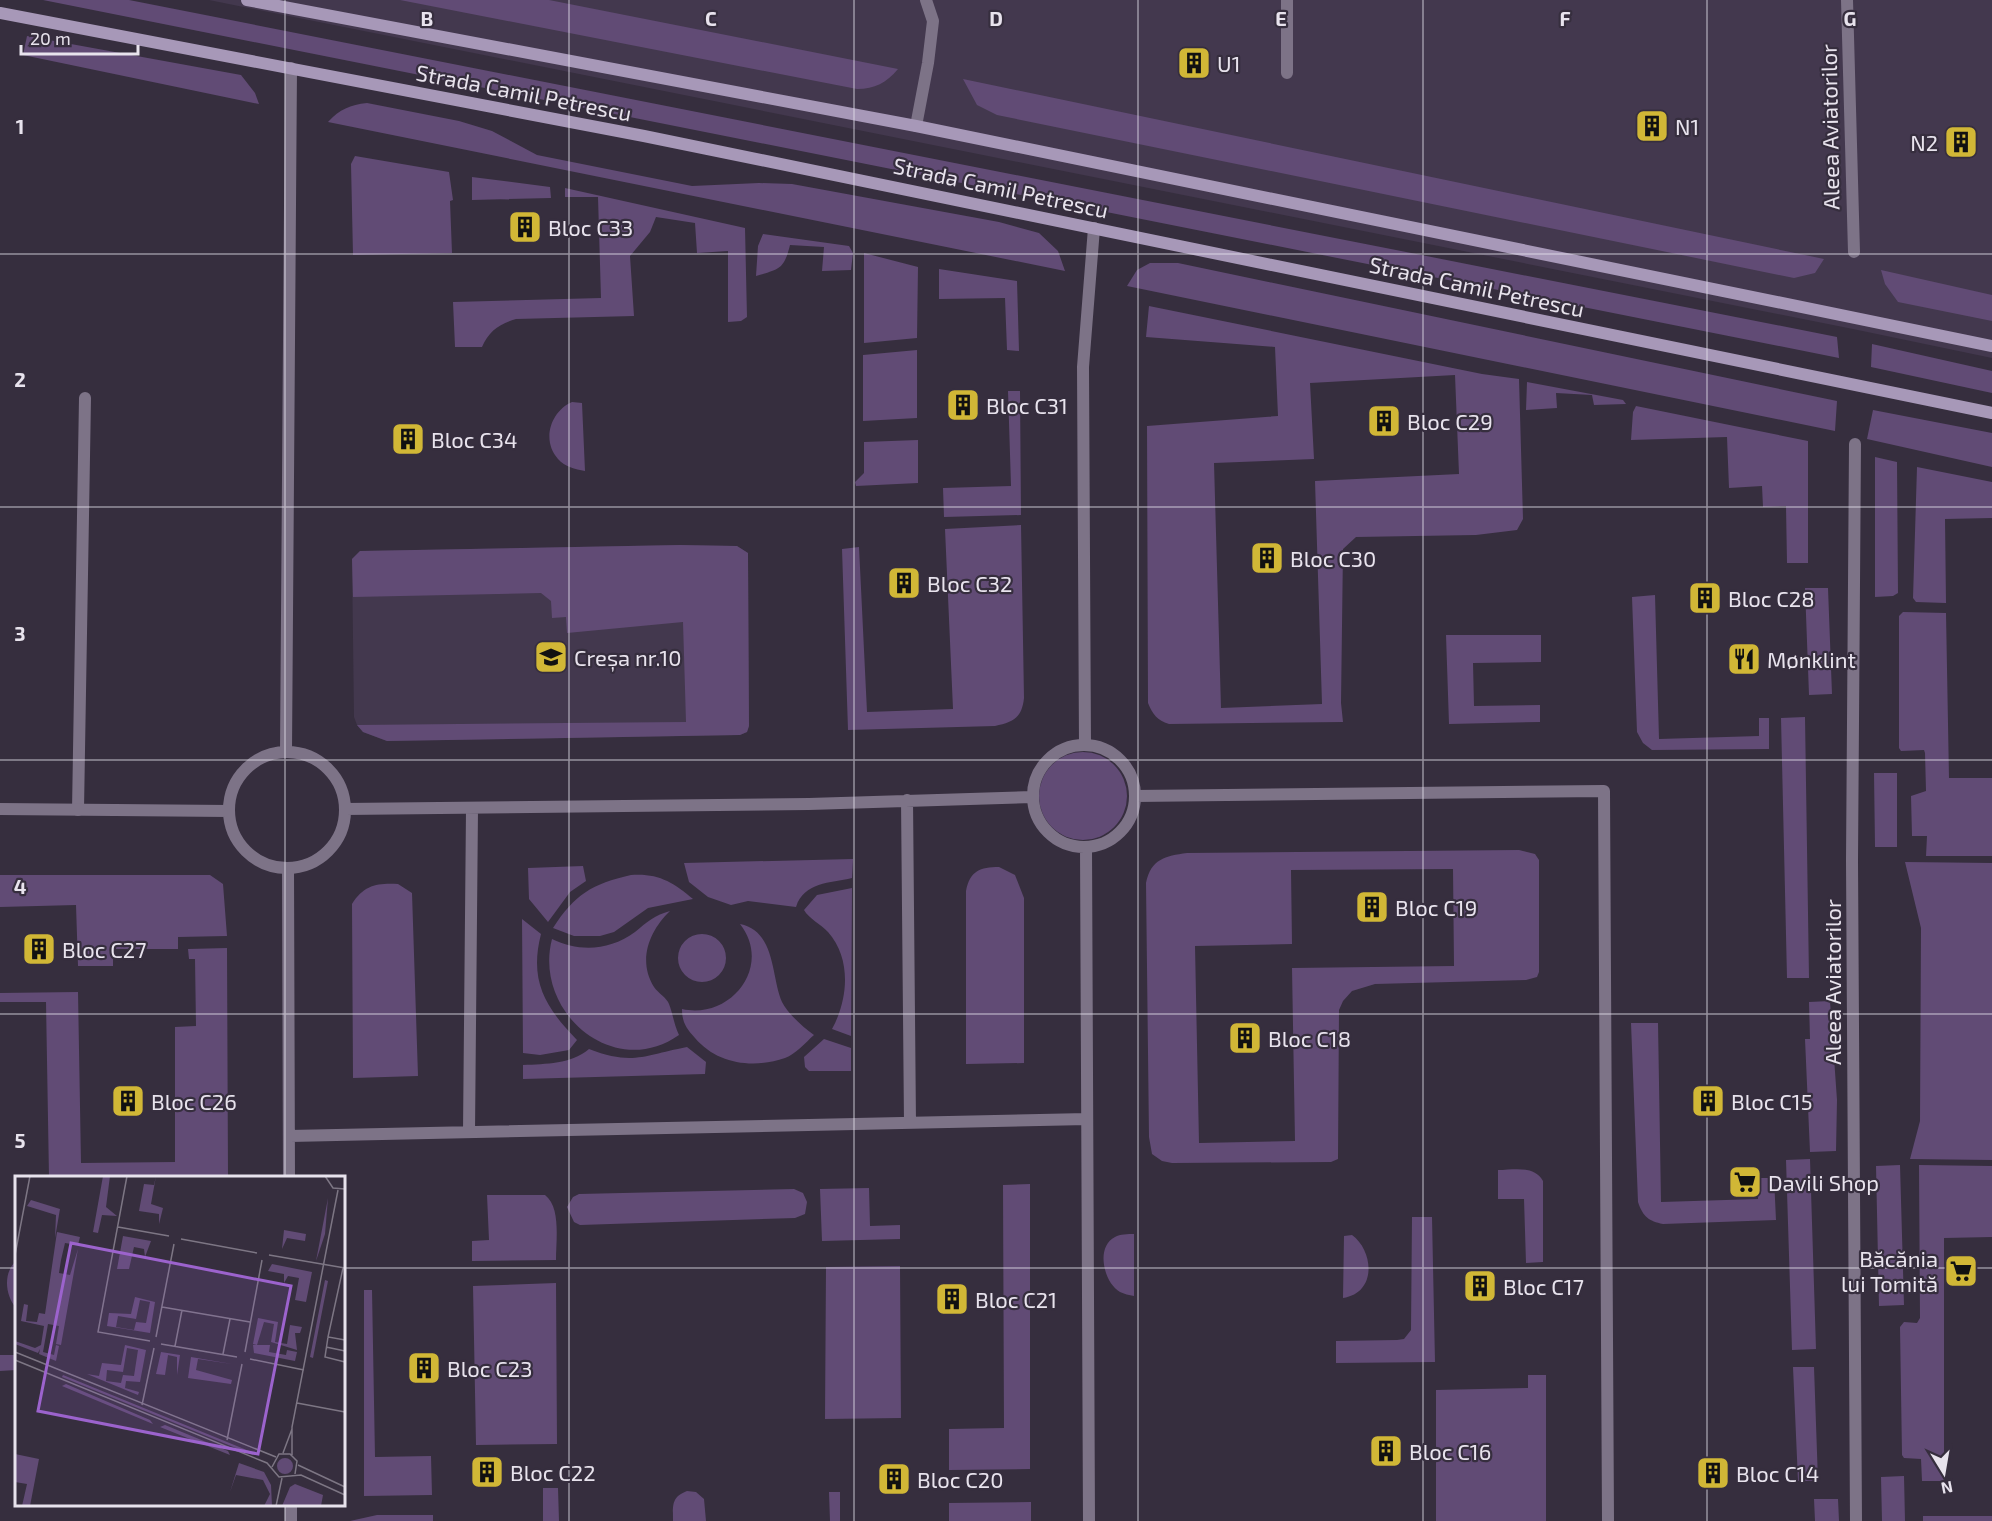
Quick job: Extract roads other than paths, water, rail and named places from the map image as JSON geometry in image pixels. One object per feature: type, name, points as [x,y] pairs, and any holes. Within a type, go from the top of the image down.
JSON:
[{"type":"street","name":"Strada Camil Petrescu","points":[[247,0],[916,126],[1992,346]]},
{"type":"street","points":[[916,126],[933,21],[926,0]]},
{"type":"street","points":[[1287,0],[1287,73]]},
{"type":"street","name":"Aleea Aviatorilor","points":[[1847,0],[1854,252]]},
{"type":"street","name":"Strada Camil Petrescu","points":[[0,13],[656,138],[1992,413]]},
{"type":"street","points":[[286,752],[291,68]]},
{"type":"street","points":[[1084,745],[1083,367],[1094,228]]},
{"type":"street","points":[[78,810],[85,398]]},
{"type":"street","name":"Aleea Aviatorilor","points":[[1855,444],[1852,861],[1856,1521]]},
{"type":"street","points":[[1084,745],[1100,747],[1114,755],[1126,766],[1133,781],[1136,796],[1133,812],[1126,826],[1102,845],[1086,848],[1069,846],[1054,839],[1042,827],[1034,813],[1032,797],[1034,780],[1041,766],[1053,754],[1068,747],[1084,745]]},
{"type":"street","points":[[286,752],[304,755],[320,762],[334,775],[342,791],[345,809],[343,827],[329,850],[306,865],[288,868],[271,865],[254,858],[241,845],[232,829],[229,811],[232,793],[240,777],[252,764],[268,755],[286,752]]},
{"type":"street","points":[[1136,796],[1604,791],[1608,1521]]},
{"type":"street","points":[[345,809],[810,804],[1032,797]]},
{"type":"street","points":[[907,800],[910,1123]]},
{"type":"street","points":[[0,809],[229,811]]},
{"type":"street","points":[[469,1132],[472,809]]},
{"type":"street","points":[[1086,848],[1089,1521]]},
{"type":"street","points":[[288,868],[289,1176]]},
{"type":"street","points":[[290,1136],[1087,1119]]},
{"type":"place","name":"U1","points":[[1194,63]]},
{"type":"place","name":"N1","points":[[1652,126]]},
{"type":"place","name":"N2","points":[[1961,142]]},
{"type":"place","name":"Bloc C33","points":[[525,227]]},
{"type":"place","name":"Bloc C31","points":[[963,405]]},
{"type":"place","name":"Bloc C29","points":[[1384,421]]},
{"type":"place","name":"Bloc C34","points":[[408,439]]},
{"type":"place","name":"Bloc C30","points":[[1267,558]]},
{"type":"place","name":"Bloc C32","points":[[904,583]]},
{"type":"place","name":"Bloc C28","points":[[1705,598]]},
{"type":"place","name":"Creșa nr.10","points":[[551,657]]},
{"type":"place","name":"Mønklint","points":[[1744,659]]},
{"type":"place","name":"Bloc C19","points":[[1372,907]]},
{"type":"place","name":"Bloc C27","points":[[39,949]]},
{"type":"place","name":"Bloc C18","points":[[1245,1038]]},
{"type":"place","name":"Bloc C26","points":[[128,1101]]},
{"type":"place","name":"Bloc C15","points":[[1708,1101]]},
{"type":"place","name":"Davili Shop","points":[[1745,1182]]},
{"type":"place","name":"Băcănia lui Tomită","points":[[1961,1271]]},
{"type":"place","name":"Bloc C17","points":[[1480,1286]]},
{"type":"place","name":"Bloc C21","points":[[952,1299]]},
{"type":"place","name":"Bloc C23","points":[[424,1368]]},
{"type":"place","name":"Bloc C16","points":[[1386,1451]]},
{"type":"place","name":"Bloc C22","points":[[487,1472]]},
{"type":"place","name":"Bloc C14","points":[[1713,1473]]},
{"type":"place","name":"Bloc C20","points":[[894,1479]]}]
